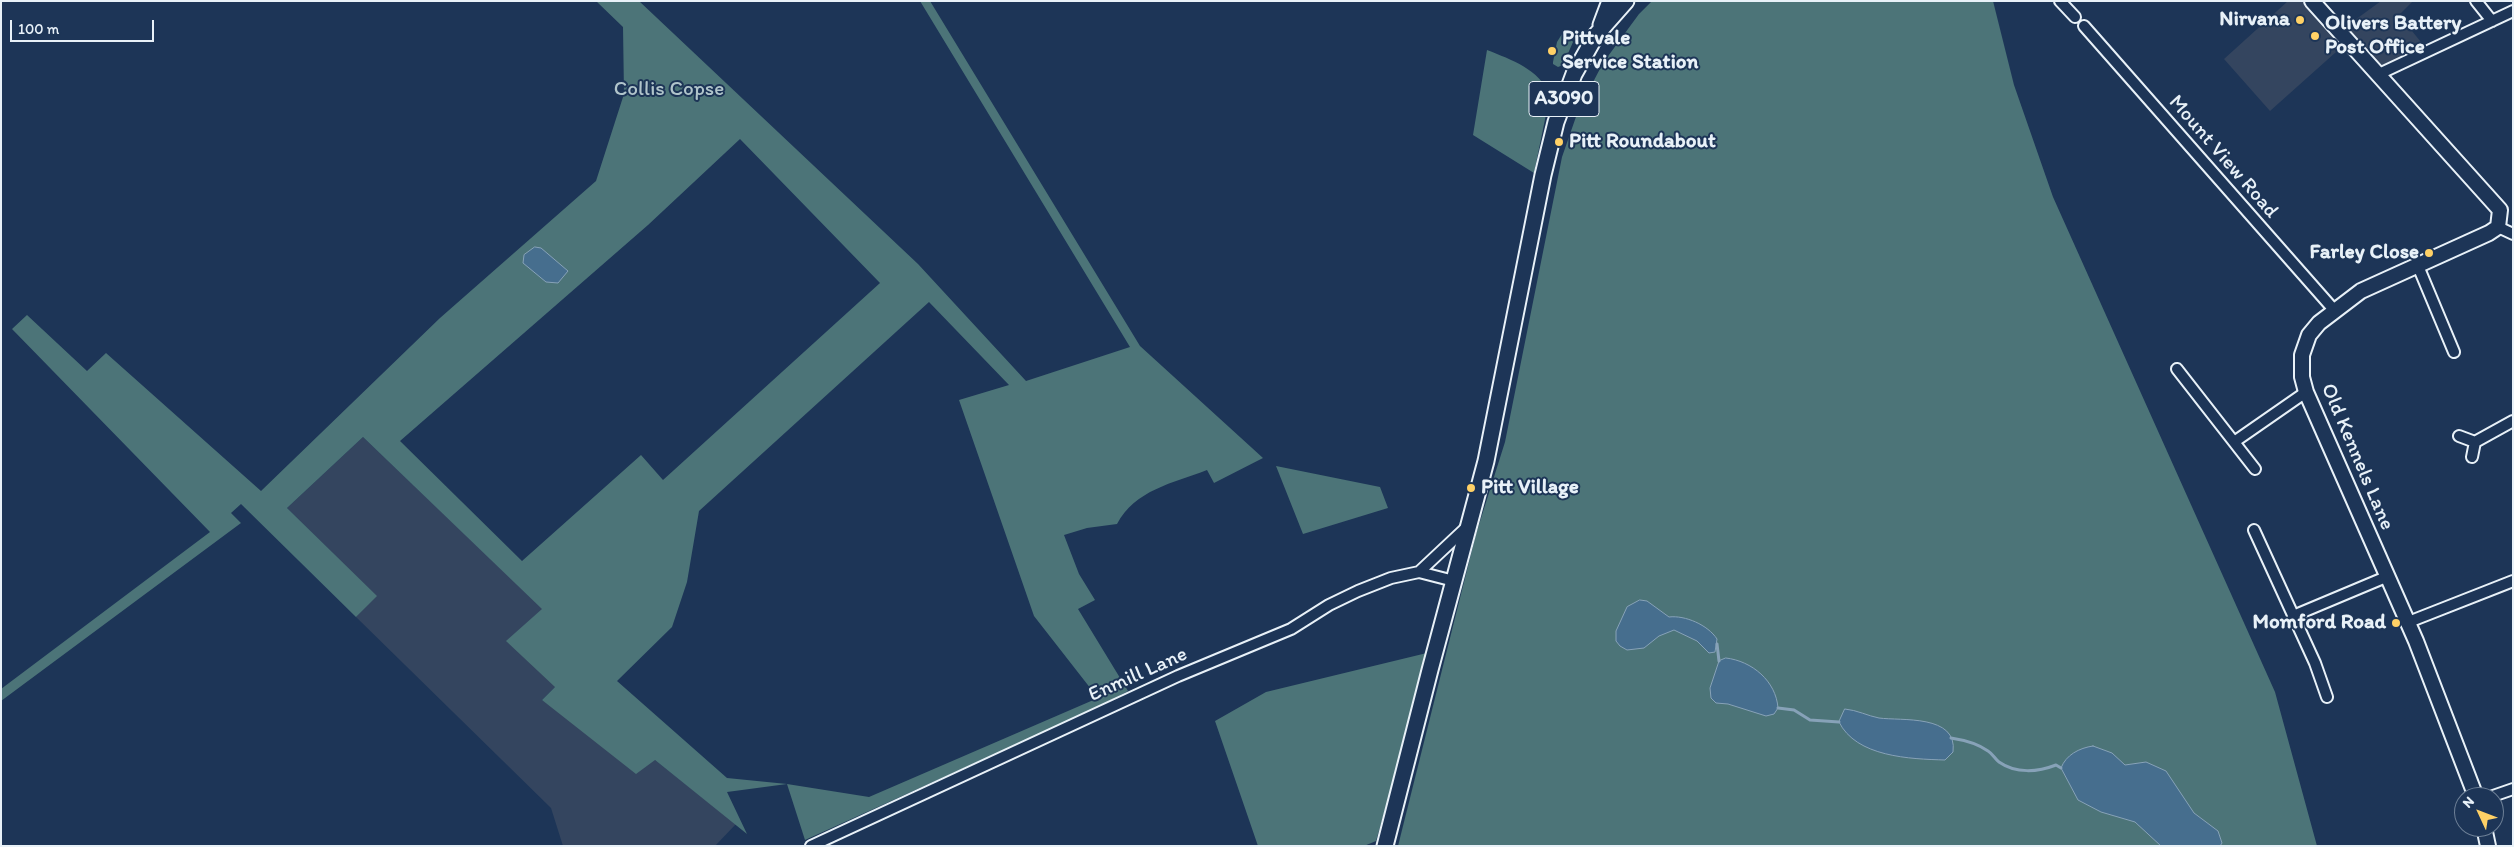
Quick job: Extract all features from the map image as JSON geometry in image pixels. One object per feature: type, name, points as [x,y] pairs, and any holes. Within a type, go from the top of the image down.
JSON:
[{"type":"main road","name":"A3090","points":[[1386,846],[1486,461],[1543,175],[1556,122],[1574,74],[1600,29],[1610,1]]},
{"type":"main road","name":"A3090","points":[[1600,29],[1626,1]]},
{"type":"street","points":[[2060,1],[2075,17]]},
{"type":"street","points":[[2312,1],[2494,202],[2500,210],[2498,226],[2513,234]]},
{"type":"street","points":[[2476,1],[2492,21]]},
{"type":"street","points":[[2379,74],[2513,11]]},
{"type":"street","name":"Mount View Road","points":[[2084,26],[2335,311]]},
{"type":"street","name":"Old Kennels Lane","points":[[2472,787],[2416,641],[2386,577],[2340,464],[2306,392],[2301,364],[2305,344],[2319,322],[2362,291],[2475,242],[2498,226]]},
{"type":"street","points":[[2418,266],[2454,352]]},
{"type":"street","points":[[2177,369],[2255,469]]},
{"type":"street","points":[[2234,442],[2306,392]]},
{"type":"street","points":[[2472,457],[2475,442],[2513,420]]},
{"type":"street","points":[[2459,436],[2475,442]]},
{"type":"street","points":[[1420,572],[1469,526]]},
{"type":"street","points":[[2254,530],[2315,663],[2327,696]]},
{"type":"street","points":[[1420,572],[1454,581]]},
{"type":"street","name":"Enmill Lane","points":[[811,846],[1178,676],[1292,629],[1329,605],[1391,578],[1420,572]]},
{"type":"street","points":[[2293,616],[2386,577]]},
{"type":"street","points":[[2406,623],[2513,581]]},
{"type":"shaded area","points":[[2288,1],[2306,1],[2345,44],[2270,111],[2224,59]]},
{"type":"shaded area","points":[[2381,1],[2413,1],[2399,15],[2425,47],[2377,66],[2344,28]]},
{"type":"shaded area","points":[[535,247],[541,248],[568,271],[558,283],[546,282],[523,263],[524,255]]},
{"type":"shaded area","points":[[363,437],[543,609],[555,687],[542,700],[655,760],[736,824],[715,846],[563,846],[551,808],[356,617],[376,596],[287,508]]},
{"type":"shaded area","points":[[1640,600],[1647,601],[1669,617],[1689,619],[1708,629],[1717,639],[1715,652],[1709,653],[1697,641],[1674,630],[1659,636],[1644,648],[1627,650],[1620,646],[1616,641],[1616,631],[1627,607]]},
{"type":"shaded area","points":[[1726,658],[1745,663],[1768,681],[1773,689],[1778,708],[1774,714],[1766,716],[1728,704],[1716,703],[1711,698],[1710,688],[1719,661]]},
{"type":"shaded area","points":[[1845,709],[1879,718],[1913,720],[1938,725],[1947,731],[1952,740],[1953,752],[1945,760],[1916,759],[1885,754],[1871,749],[1858,743],[1847,734],[1839,722]]},
{"type":"shaded area","points":[[2093,746],[2112,753],[2125,765],[2146,762],[2166,771],[2194,813],[2218,831],[2222,843],[2220,846],[2161,846],[2135,822],[2101,812],[2078,800],[2061,768],[2066,759],[2074,753],[2083,748]]},
{"type":"green space","name":"Collis Copse","points":[[596,1],[639,1],[918,264],[1026,381],[1130,347],[920,1],[930,1],[1140,346],[1263,458],[1214,483],[1207,470],[1168,484],[1144,495],[1125,512],[1117,524],[1087,528],[1064,535],[1079,574],[1095,600],[1078,609],[1128,691],[1103,705],[805,840],[787,784],[727,792],[747,834],[655,760],[636,774],[542,700],[555,687],[506,641],[542,609],[363,437],[287,508],[377,596],[356,617],[241,504],[231,513],[241,523],[1,701],[1,689],[210,532],[12,329],[27,315],[87,371],[106,353],[261,491],[440,318],[596,181],[624,94],[623,27]],"holes":[[[740,139],[880,283],[663,480],[641,455],[522,561],[400,441],[648,225]],[[929,302],[1009,385],[959,400],[1034,616],[1098,698],[869,797],[787,784],[727,778],[617,681],[672,627],[687,582],[699,511]]]},
{"type":"green space","points":[[1652,1],[1993,1],[2014,85],[2053,197],[2275,692],[2317,846],[1398,846],[1476,534],[1505,442],[1562,157],[1578,111],[1603,63],[1639,14]]},
{"type":"green space","points":[[1562,34],[1569,36],[1573,42],[1563,65],[1558,67],[1553,62],[1557,42]]},
{"type":"green space","points":[[1487,50],[1524,66],[1539,78],[1550,95],[1534,173],[1473,135]]},
{"type":"green space","points":[[1276,466],[1380,487],[1388,508],[1303,534]]},
{"type":"green space","points":[[1431,652],[1376,841],[1364,846],[1258,846],[1215,721],[1266,692]]},
{"type":"waterway","points":[[1717,644],[1719,661]]},
{"type":"waterway","points":[[1778,708],[1794,710],[1810,720],[1839,722]]},
{"type":"waterway","points":[[1951,738],[1979,746],[1990,752],[1999,762],[2013,769],[2027,771],[2056,765],[2061,768]]},
{"type":"place","name":"Nirvana","points":[[2300,20]]},
{"type":"place","name":"Olivers Battery Post Office","points":[[2315,36]]},
{"type":"place","name":"Pittvale Service Station","points":[[1552,51]]},
{"type":"place","name":"Pitt Roundabout","points":[[1559,142]]},
{"type":"place","name":"Farley Close","points":[[2429,253]]},
{"type":"place","name":"Pitt Village","points":[[1471,488]]},
{"type":"place","name":"Momford Road","points":[[2396,623]]}]
